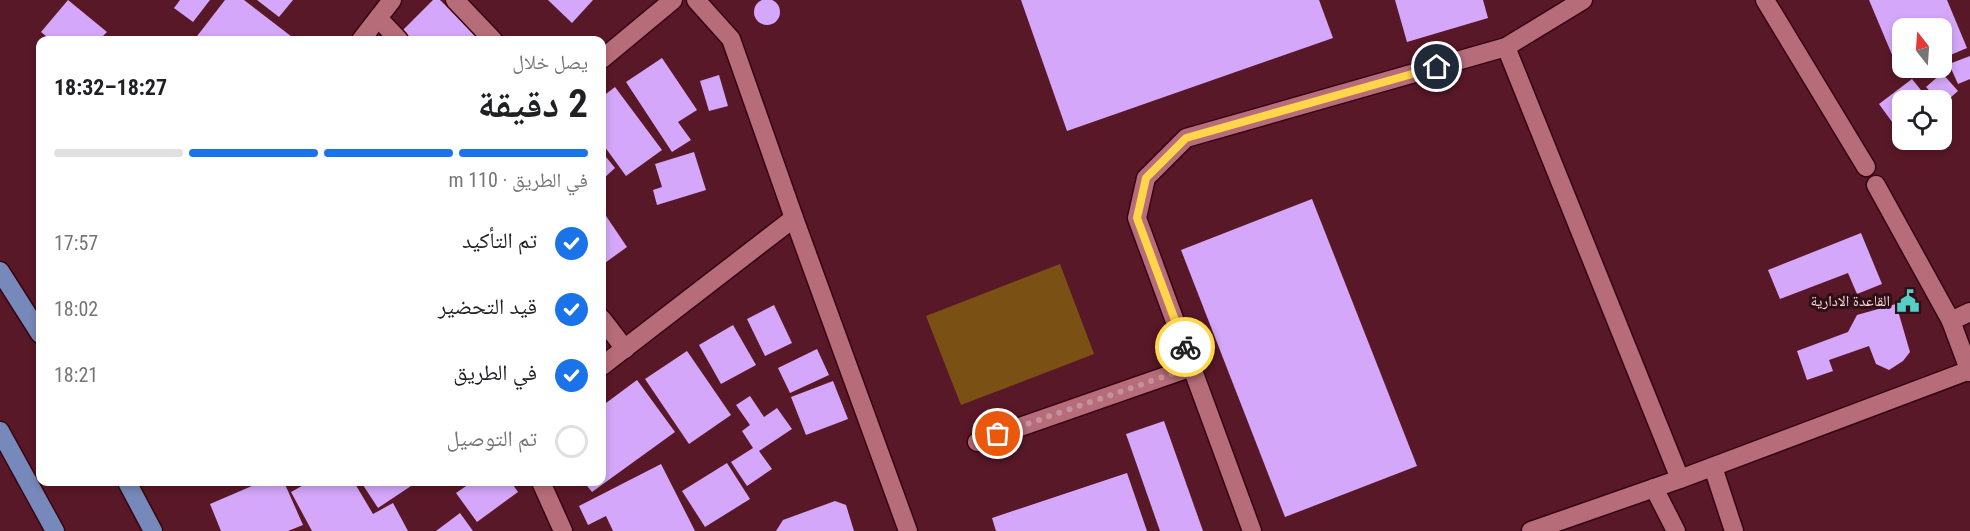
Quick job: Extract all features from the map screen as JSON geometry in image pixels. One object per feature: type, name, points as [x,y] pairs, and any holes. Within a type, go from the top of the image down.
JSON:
[{"type":"main road","points":[[0,271],[36,328]]},
{"type":"main road","points":[[0,430],[55,531]]},
{"type":"main road","points":[[129,486],[153,531]]},
{"type":"street","points":[[364,36],[392,0]]},
{"type":"street","points":[[455,0],[489,36]]},
{"type":"street","points":[[606,56],[673,0]]},
{"type":"street","points":[[696,0],[731,39],[908,531]]},
{"type":"street","points":[[1252,531],[1137,218],[1146,178],[1186,138],[1506,47],[1583,0]]},
{"type":"street","points":[[1765,0],[1866,167]]},
{"type":"street","points":[[378,18],[395,36]]},
{"type":"street","points":[[1506,47],[1680,479]]},
{"type":"street","points":[[1531,531],[1713,467],[1970,371],[1951,321],[1876,185]]},
{"type":"street","points":[[606,363],[794,218]]},
{"type":"street","points":[[1951,321],[1970,312]]},
{"type":"street","points":[[606,324],[625,348]]},
{"type":"street","points":[[977,442],[1192,367]]},
{"type":"street","points":[[1713,467],[1734,531]]},
{"type":"street","points":[[544,486],[563,531]]},
{"type":"street","points":[[1654,488],[1676,531]]},
{"type":"shaded area","points":[[1060,264],[1094,354],[961,405],[926,316]]},
{"type":"building","points":[[767,-1],[776,3],[780,12],[776,21],[767,25],[758,21],[754,12],[758,3]]},
{"type":"building","points":[[68,0],[107,32],[103,36],[46,36],[41,32]]},
{"type":"building","points":[[180,0],[210,0],[193,22],[174,8]]},
{"type":"building","points":[[225,0],[244,0],[291,36],[197,36]]},
{"type":"building","points":[[257,0],[293,0],[279,17]]},
{"type":"building","points":[[433,0],[440,0],[477,36],[399,36]]},
{"type":"building","points":[[548,0],[593,0],[572,23]]},
{"type":"building","points":[[1021,0],[1319,0],[1333,38],[1067,131]]},
{"type":"building","points":[[1395,0],[1483,0],[1488,18],[1407,42]]},
{"type":"building","points":[[1869,0],[1947,0],[1967,48],[1952,54],[1952,18],[1892,18],[1892,55]]},
{"type":"building","points":[[1970,56],[1970,79],[1958,84],[1952,71],[1952,63]]},
{"type":"building","points":[[662,58],[697,110],[678,122],[691,140],[672,152],[626,82]]},
{"type":"building","points":[[719,75],[728,106],[709,111],[700,81]]},
{"type":"building","points":[[1936,78],[1946,78],[1958,91],[1952,96],[1952,90],[1929,90],[1926,87]]},
{"type":"building","points":[[1912,79],[1921,90],[1897,90]]},
{"type":"building","points":[[615,87],[662,150],[626,176],[606,148],[606,94]]},
{"type":"building","points":[[1892,94],[1892,122],[1879,104]]},
{"type":"building","points":[[694,152],[706,190],[657,205],[653,190],[662,187],[655,164]]},
{"type":"building","points":[[606,157],[615,168],[606,176]]},
{"type":"building","points":[[1312,199],[1417,466],[1285,517],[1181,250]]},
{"type":"building","points":[[606,216],[627,247],[606,262]]},
{"type":"building","points":[[1861,233],[1882,284],[1857,294],[1848,273],[1780,299],[1768,270]]},
{"type":"building","points":[[1896,304],[1910,352],[1903,361],[1889,370],[1876,364],[1869,346],[1829,360],[1833,371],[1807,380],[1797,351],[1848,332],[1857,315]]},
{"type":"building","points":[[774,305],[792,343],[765,356],[747,319]]},
{"type":"building","points":[[733,325],[756,365],[721,384],[699,345]]},
{"type":"building","points":[[817,349],[829,375],[790,393],[778,368]]},
{"type":"building","points":[[687,351],[731,415],[689,444],[645,379]]},
{"type":"building","points":[[637,380],[675,432],[606,482],[606,403]]},
{"type":"building","points":[[833,381],[848,419],[806,435],[791,397]]},
{"type":"building","points":[[750,396],[764,417],[777,408],[792,429],[759,451],[772,469],[747,486],[731,462],[753,448],[742,431],[750,425],[736,405]]},
{"type":"building","points":[[1164,421],[1203,531],[1160,531],[1126,434]]},
{"type":"building","points":[[727,463],[750,499],[705,527],[682,491]]},
{"type":"building","points":[[661,464],[695,531],[613,531],[606,516],[588,525],[579,506]]},
{"type":"building","points":[[1127,473],[1147,531],[996,531],[992,518]]},
{"type":"building","points":[[252,486],[286,486],[303,525],[288,531],[221,531],[210,504]]},
{"type":"building","points":[[302,486],[356,486],[373,514],[393,503],[408,531],[312,531],[291,492]]},
{"type":"building","points":[[364,486],[411,486],[378,508]]},
{"type":"building","points":[[466,486],[514,486],[518,492],[477,522],[456,493]]},
{"type":"building","points":[[587,486],[600,486],[592,492]]},
{"type":"building","points":[[835,501],[846,505],[854,531],[776,531],[783,520]]},
{"type":"building","points":[[460,513],[473,531],[436,531]]},
{"type":"way so far","points":[[998,434],[1192,367],[1185,347]]},
{"type":"place","name":"القاعدة الادارية","points":[[1908,301]]},
{"type":"route","points":[[1185,347],[1137,218],[1146,178],[1186,138],[1437,67]]}]
